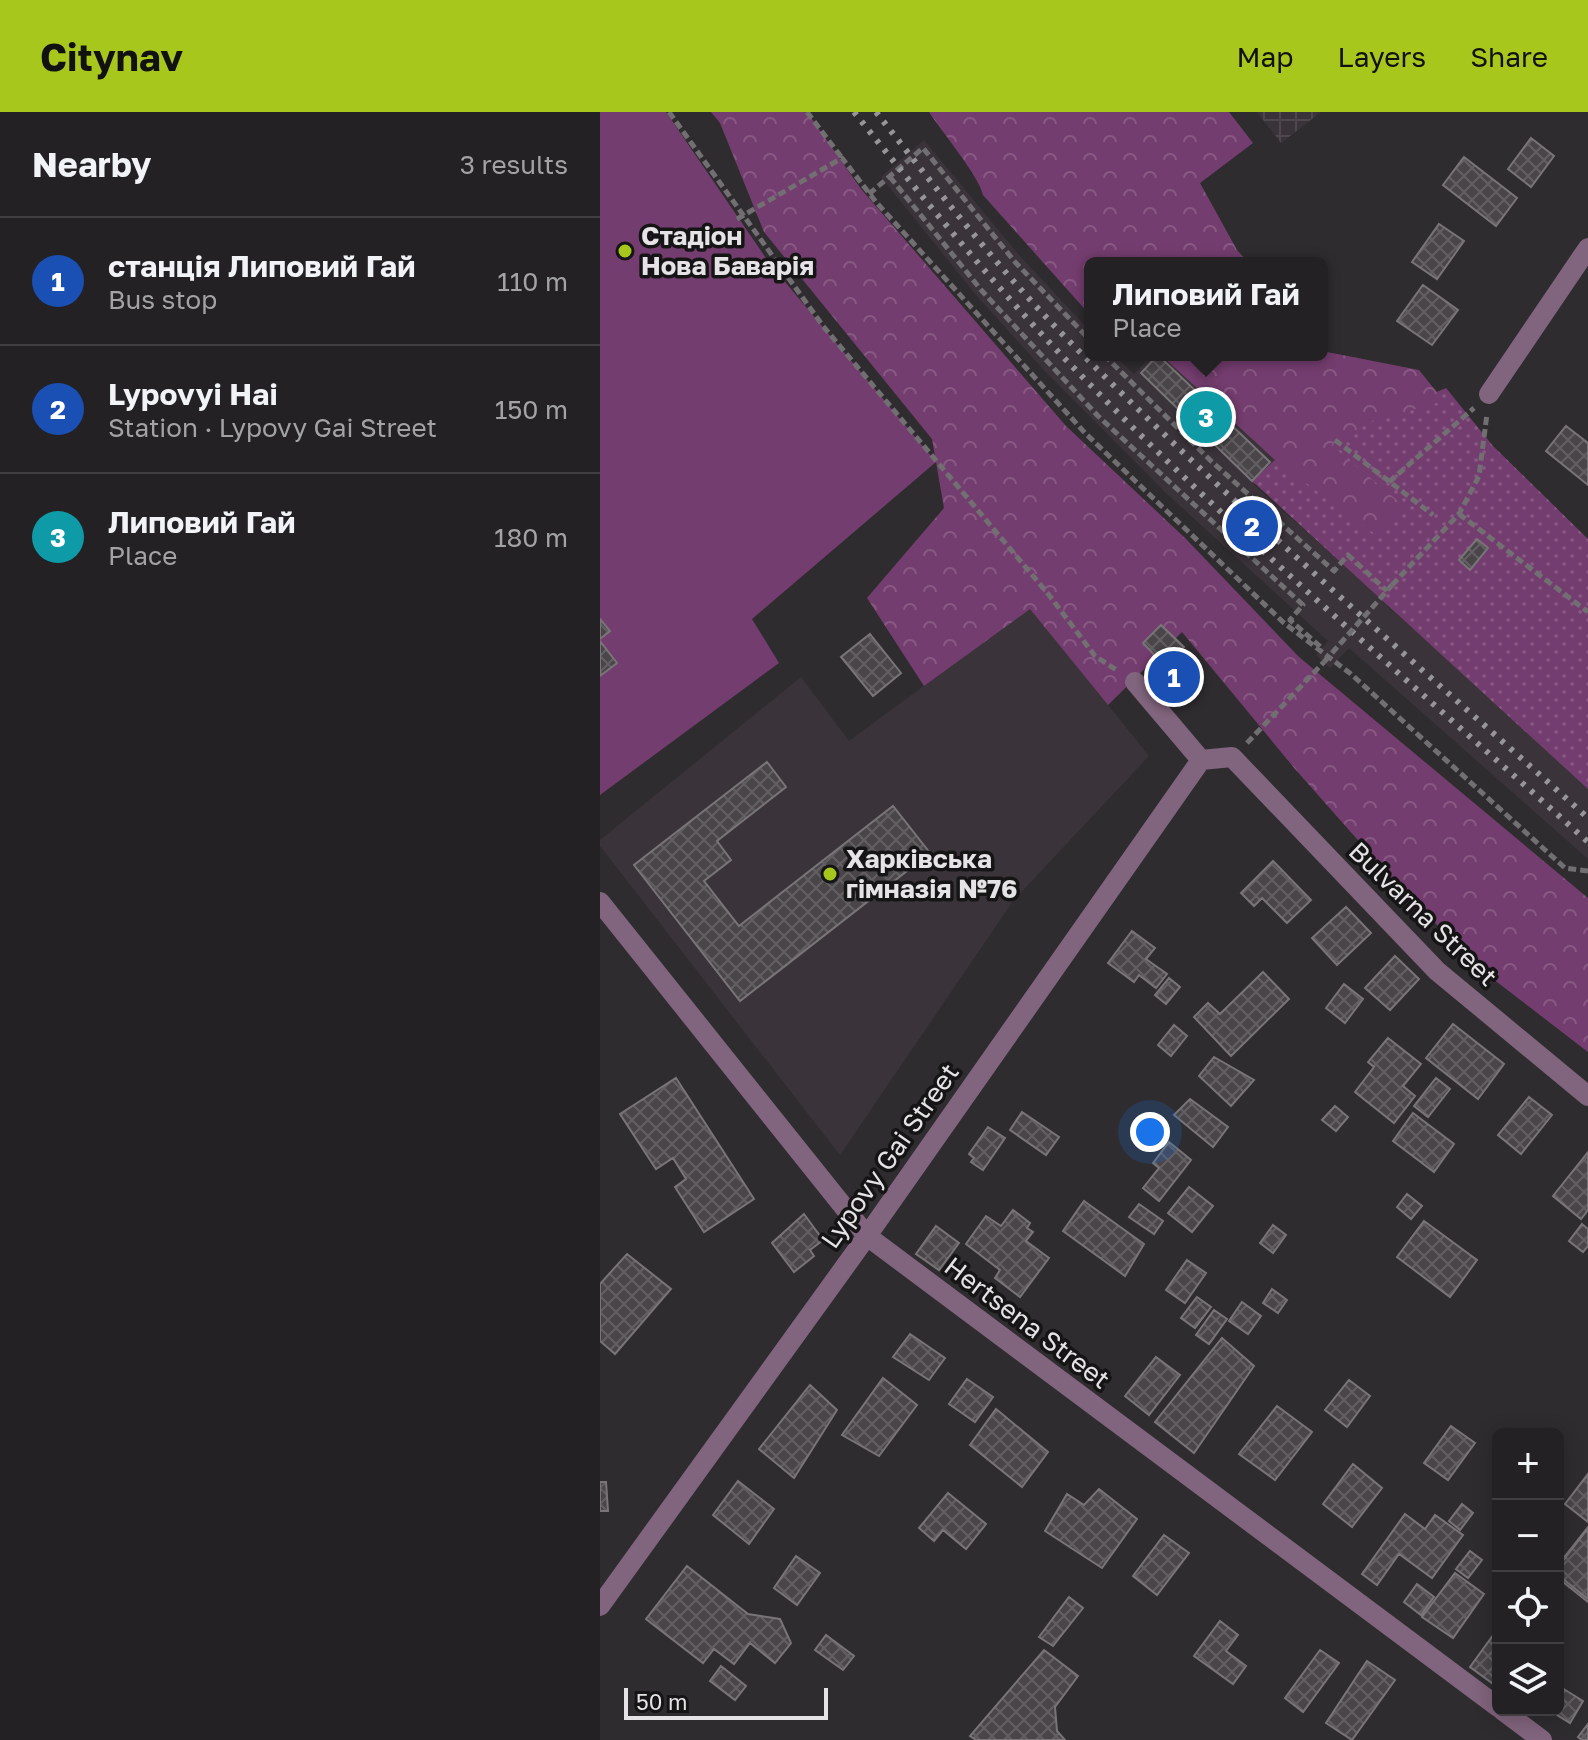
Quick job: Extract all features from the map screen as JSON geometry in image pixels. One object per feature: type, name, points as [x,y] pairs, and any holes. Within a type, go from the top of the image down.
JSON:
[{"type":"street","points":[[1489,394],[1588,248]]},
{"type":"street","points":[[1135,682],[1201,760],[1232,757]]},
{"type":"street","name":"Bulvarna Street","points":[[1232,757],[1437,971],[1588,1096]]},
{"type":"street","name":"Lypovy Gai Street","points":[[600,1606],[867,1236],[1201,760]]},
{"type":"street","name":"Hertsena Street","points":[[600,902],[867,1236],[1492,1702]]},
{"type":"street","name":"Hertsena Street","points":[[1510,1716],[1542,1740]]},
{"type":"path","points":[[669,112],[739,216],[823,326],[1049,595],[1095,656],[1135,682]]},
{"type":"path","points":[[807,112],[869,194],[1085,433],[1284,623],[1351,674],[1565,868],[1588,871]]},
{"type":"path","points":[[869,194],[923,148],[1015,262],[1084,334]]},
{"type":"path","points":[[739,216],[842,158]]},
{"type":"path","points":[[890,177],[982,291],[1067,383],[1303,605],[1290,620],[1330,655]]},
{"type":"path","points":[[1110,361],[1210,460],[1334,571],[1348,555],[1387,591]]},
{"type":"path","points":[[1232,757],[1459,514],[1479,476],[1489,394]]},
{"type":"path","points":[[1389,482],[1489,394]]},
{"type":"path","points":[[1335,440],[1433,515]]},
{"type":"path","points":[[1459,514],[1588,612]]},
{"type":"shaded area","points":[[1257,112],[1321,112],[1281,143]]},
{"type":"shaded area","points":[[924,140],[1019,255],[1084,325],[1084,361],[1120,361],[1134,374],[1146,361],[1172,361],[1276,460],[1254,485],[1372,590],[1400,591],[1387,606],[1588,783],[1588,859],[1349,648],[1330,668],[1316,655],[1328,641],[1167,494],[1041,367],[976,295],[881,177]]},
{"type":"shaded area","name":"Харківська гімназія №76","points":[[1030,608],[1149,756],[1013,901],[840,1155],[600,846],[600,840],[801,677],[849,741]]},
{"type":"green space","points":[[600,112],[666,112],[770,264],[936,462],[752,619],[779,663],[600,795]]},
{"type":"green space","points":[[711,112],[807,112],[861,189],[1066,426],[1186,539],[1299,657],[1588,898],[1588,1052],[1480,969],[1395,882],[1295,769],[1182,632],[1108,705],[1030,609],[924,686],[867,598],[944,508],[932,439],[764,232],[720,123]]},
{"type":"green space","points":[[929,112],[1229,112],[1253,143],[1200,183],[1243,257],[1084,257],[1084,308],[983,195],[968,166]]},
{"type":"green space","points":[[1328,352],[1419,370],[1444,401],[1372,421],[1331,445],[1404,506],[1379,537],[1275,460],[1168,361],[1328,361]]},
{"type":"green space","points":[[1446,388],[1493,446],[1588,539],[1588,789],[1252,481],[1275,460]]},
{"type":"building","points":[[1531,138],[1554,156],[1531,187],[1508,169]]},
{"type":"building","points":[[1464,157],[1517,198],[1496,226],[1443,185]]},
{"type":"building","points":[[1439,224],[1464,241],[1437,279],[1412,262]]},
{"type":"building","points":[[1423,285],[1458,310],[1432,345],[1397,321]]},
{"type":"building","points":[[1152,361],[1164,361],[1270,462],[1252,481],[1141,373]]},
{"type":"building","points":[[1566,426],[1588,443],[1588,485],[1546,451]]},
{"type":"building","points":[[1477,539],[1488,548],[1470,570],[1459,560]]},
{"type":"building","points":[[600,619],[610,631],[600,639]]},
{"type":"building","points":[[1161,625],[1184,647],[1165,666],[1143,643]]},
{"type":"building","points":[[870,634],[901,673],[873,696],[841,657]]},
{"type":"building","points":[[600,641],[617,663],[600,676]]},
{"type":"building","points":[[767,762],[786,787],[717,841],[731,860],[704,881],[739,926],[893,806],[930,853],[740,1001],[634,865]]},
{"type":"building","points":[[1273,861],[1311,900],[1287,923],[1262,898],[1254,906],[1241,893]]},
{"type":"building","points":[[1346,907],[1371,933],[1337,965],[1312,938]]},
{"type":"building","points":[[1132,931],[1155,948],[1146,959],[1167,974],[1156,988],[1139,975],[1134,982],[1108,963]]},
{"type":"building","points":[[1395,956],[1419,979],[1390,1010],[1365,988]]},
{"type":"building","points":[[1263,972],[1289,999],[1231,1056],[1194,1017],[1208,1003],[1220,1014]]},
{"type":"building","points":[[1169,978],[1180,987],[1166,1004],[1155,995]]},
{"type":"building","points":[[1344,984],[1363,999],[1345,1023],[1326,1008]]},
{"type":"building","points":[[1453,1024],[1504,1064],[1478,1099],[1426,1058]]},
{"type":"building","points":[[1174,1025],[1187,1036],[1171,1056],[1158,1045]]},
{"type":"building","points":[[1388,1038],[1421,1064],[1403,1086],[1415,1096],[1394,1123],[1355,1092],[1374,1067],[1368,1062]]},
{"type":"building","points":[[1214,1057],[1254,1080],[1231,1106],[1199,1076]]},
{"type":"building","points":[[676,1078],[754,1199],[704,1232],[675,1187],[686,1179],[673,1158],[656,1169],[620,1114]]},
{"type":"building","points":[[1436,1078],[1450,1089],[1428,1117],[1414,1106]]},
{"type":"building","points":[[1529,1097],[1552,1115],[1521,1154],[1498,1135]]},
{"type":"building","points":[[1190,1099],[1228,1127],[1213,1147],[1174,1115]]},
{"type":"building","points":[[1335,1106],[1348,1117],[1336,1131],[1322,1120]]},
{"type":"building","points":[[1022,1112],[1059,1137],[1046,1155],[1010,1130]]},
{"type":"building","points":[[1413,1113],[1454,1144],[1434,1172],[1393,1141]]},
{"type":"building","points":[[988,1127],[1005,1138],[983,1170],[971,1162],[974,1158],[969,1154]]},
{"type":"building","points":[[1169,1142],[1191,1160],[1159,1201],[1143,1188],[1159,1168],[1153,1163]]},
{"type":"building","points":[[1588,1152],[1588,1210],[1581,1219],[1553,1196]]},
{"type":"building","points":[[1189,1187],[1213,1206],[1192,1232],[1168,1213]]},
{"type":"building","points":[[1407,1194],[1422,1206],[1411,1219],[1397,1207]]},
{"type":"building","points":[[1084,1201],[1144,1244],[1125,1276],[1063,1231]]},
{"type":"building","points":[[1139,1204],[1163,1221],[1154,1234],[1129,1217]]},
{"type":"building","points":[[1013,1210],[1030,1223],[1027,1228],[1033,1232],[1026,1241],[1049,1258],[1020,1297],[995,1278],[1000,1270],[966,1244],[986,1216],[1001,1226]]},
{"type":"building","points":[[804,1214],[823,1240],[810,1250],[814,1256],[794,1272],[772,1243]]},
{"type":"building","points":[[1424,1221],[1477,1260],[1450,1297],[1397,1257]]},
{"type":"building","points":[[1582,1224],[1588,1229],[1588,1246],[1583,1252],[1569,1241]]},
{"type":"building","points":[[1273,1225],[1286,1235],[1273,1253],[1260,1243]]},
{"type":"building","points":[[936,1226],[959,1243],[939,1270],[916,1254]]},
{"type":"building","points":[[627,1254],[671,1289],[615,1354],[600,1341],[600,1284]]},
{"type":"building","points":[[1187,1260],[1206,1273],[1185,1303],[1166,1290]]},
{"type":"building","points":[[1272,1289],[1287,1300],[1278,1313],[1263,1303]]},
{"type":"building","points":[[1197,1297],[1211,1307],[1195,1328],[1181,1318]]},
{"type":"building","points":[[1242,1302],[1261,1316],[1248,1334],[1229,1321]]},
{"type":"building","points":[[1214,1310],[1227,1319],[1209,1344],[1196,1335]]},
{"type":"building","points":[[910,1334],[945,1358],[929,1380],[893,1357]]},
{"type":"building","points":[[1222,1338],[1254,1366],[1194,1453],[1155,1422]]},
{"type":"building","points":[[1156,1357],[1180,1375],[1149,1415],[1125,1396]]},
{"type":"building","points":[[883,1378],[917,1405],[879,1456],[842,1435]]},
{"type":"building","points":[[967,1379],[993,1397],[975,1422],[949,1404]]},
{"type":"building","points":[[1349,1380],[1370,1396],[1347,1427],[1325,1410]]},
{"type":"building","points":[[810,1385],[837,1410],[794,1478],[759,1449]]},
{"type":"building","points":[[1277,1406],[1312,1432],[1275,1480],[1239,1454]]},
{"type":"building","points":[[996,1409],[1048,1452],[1022,1487],[970,1445]]},
{"type":"building","points":[[1451,1426],[1475,1443],[1448,1480],[1424,1463]]},
{"type":"building","points":[[1353,1464],[1382,1488],[1352,1527],[1323,1504]]},
{"type":"building","points":[[1588,1474],[1588,1522],[1565,1504]]},
{"type":"building","points":[[738,1481],[774,1509],[749,1544],[713,1515]]},
{"type":"building","points":[[600,1482],[606,1482],[608,1511],[600,1511]]},
{"type":"building","points":[[1099,1489],[1137,1519],[1102,1568],[1045,1531],[1067,1494],[1084,1505]]},
{"type":"building","points":[[948,1493],[986,1524],[966,1549],[943,1530],[934,1541],[919,1528]]},
{"type":"building","points":[[1462,1504],[1473,1513],[1460,1530],[1449,1521]]},
{"type":"building","points":[[1405,1514],[1425,1529],[1435,1515],[1463,1535],[1432,1578],[1399,1554],[1377,1585],[1362,1574]]},
{"type":"building","points":[[1588,1527],[1588,1602],[1564,1583],[1564,1557]]},
{"type":"building","points":[[1586,1531],[1588,1599],[1564,1580],[1564,1559]]},
{"type":"building","points":[[1164,1535],[1189,1553],[1157,1595],[1133,1576]]},
{"type":"building","points":[[1470,1551],[1482,1560],[1468,1578],[1456,1569]]},
{"type":"building","points":[[796,1556],[820,1573],[797,1605],[774,1588]]},
{"type":"building","points":[[687,1566],[748,1614],[780,1619],[791,1643],[775,1663],[750,1643],[734,1664],[714,1649],[703,1663],[646,1619]]},
{"type":"building","points":[[1455,1573],[1484,1594],[1453,1638],[1422,1617]]},
{"type":"building","points":[[1417,1584],[1434,1597],[1421,1615],[1404,1602]]},
{"type":"building","points":[[1069,1597],[1083,1608],[1053,1646],[1039,1637]]},
{"type":"building","points":[[1220,1621],[1238,1635],[1226,1651],[1246,1666],[1233,1684],[1194,1656]]},
{"type":"building","points":[[826,1635],[854,1656],[843,1670],[815,1650]]},
{"type":"building","points":[[1492,1637],[1492,1683],[1470,1667]]},
{"type":"building","points":[[1044,1650],[1078,1676],[1055,1707],[1057,1731],[1065,1740],[976,1740],[970,1736]]},
{"type":"building","points":[[1320,1650],[1339,1663],[1303,1712],[1285,1698]]},
{"type":"building","points":[[1367,1661],[1395,1680],[1352,1740],[1326,1723]]},
{"type":"building","points":[[721,1666],[746,1686],[735,1700],[710,1681]]},
{"type":"building","points":[[1564,1689],[1583,1701],[1570,1723],[1559,1716],[1564,1716]]},
{"type":"building","points":[[1588,1724],[1588,1740],[1582,1740],[1578,1737]]},
{"type":"railway","points":[[854,112],[1011,301],[1129,424],[1323,606],[1588,842]]},
{"type":"railway","points":[[876,112],[997,262],[1084,356]]},
{"type":"railway","points":[[1089,361],[1264,528],[1588,818]]},
{"type":"place","name":"Стадіон Нова Баварія","points":[[625,251]]},
{"type":"place","name":"Липовий Гай","points":[[1206,417]]},
{"type":"place","name":"Lypovyi Hai","points":[[1252,526]]},
{"type":"place","name":"станція Липовий Гай","points":[[1174,677]]},
{"type":"place","name":"Харківська гімназія №76","points":[[830,874]]}]
